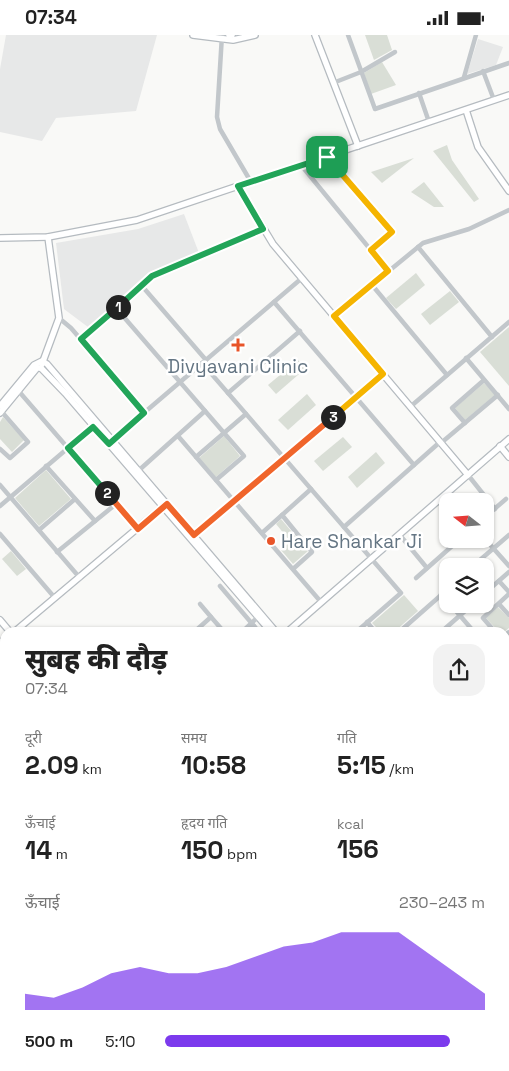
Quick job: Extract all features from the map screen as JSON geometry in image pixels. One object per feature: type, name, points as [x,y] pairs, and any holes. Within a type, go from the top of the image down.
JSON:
[{"type":"street","points":[[194,35],[234,40],[255,35]]},
{"type":"street","points":[[316,35],[358,146]]},
{"type":"street","points":[[348,35],[375,109],[509,63]]},
{"type":"street","points":[[464,77],[476,35]]},
{"type":"street","points":[[222,37],[217,117],[220,129],[251,182]]},
{"type":"street","points":[[333,83],[361,72],[395,52]]},
{"type":"street","points":[[483,71],[494,101]]},
{"type":"street","points":[[419,93],[429,122]]},
{"type":"street","points":[[0,238],[48,237],[136,220],[509,95]]},
{"type":"street","points":[[466,110],[478,147],[509,191]]},
{"type":"street","points":[[327,157],[392,232],[371,250]]},
{"type":"street","points":[[301,165],[388,271]]},
{"type":"street","points":[[238,186],[273,244],[495,509],[506,499]]},
{"type":"street","points":[[334,316],[423,243],[469,229],[509,210]]},
{"type":"street","points":[[81,339],[152,276],[263,229]]},
{"type":"street","points":[[41,368],[59,317],[48,237]]},
{"type":"street","points":[[418,247],[492,337]]},
{"type":"street","points":[[110,442],[302,278]]},
{"type":"street","points":[[372,285],[447,375]]},
{"type":"street","points":[[142,286],[228,393],[401,593],[362,627]]},
{"type":"street","points":[[274,302],[414,465]]},
{"type":"street","points":[[116,308],[244,456],[216,480]]},
{"type":"street","points":[[59,317],[81,339],[144,413]]},
{"type":"street","points":[[410,407],[509,322]]},
{"type":"street","points":[[228,393],[300,331]]},
{"type":"street","points":[[466,359],[509,409]]},
{"type":"street","points":[[0,449],[10,458],[28,442],[0,410],[34,365],[42,361]]},
{"type":"street","points":[[42,361],[136,473],[271,627]]},
{"type":"street","points":[[17,389],[37,368],[41,368]]},
{"type":"street","points":[[41,368],[95,425]]},
{"type":"street","points":[[192,537],[383,374]]},
{"type":"street","points":[[465,423],[452,407],[484,380]]},
{"type":"street","points":[[17,389],[138,529]]},
{"type":"street","points":[[344,527],[414,465],[498,395]]},
{"type":"street","points":[[136,473],[205,411]]},
{"type":"street","points":[[196,457],[246,414]]},
{"type":"street","points":[[0,506],[95,425]]},
{"type":"street","points":[[178,436],[321,602]]},
{"type":"street","points":[[293,627],[509,439]]},
{"type":"street","points":[[500,446],[509,457]]},
{"type":"street","points":[[46,466],[95,521]]},
{"type":"street","points":[[0,485],[80,578]]},
{"type":"street","points":[[262,533],[311,489]]},
{"type":"street","points":[[39,530],[75,499]]},
{"type":"street","points":[[57,552],[116,504]]},
{"type":"street","points":[[20,627],[165,506]]},
{"type":"street","points":[[282,515],[312,551],[292,569]]},
{"type":"street","points":[[0,534],[55,598]]},
{"type":"street","points":[[399,534],[427,568]]},
{"type":"street","points":[[483,558],[509,535]]},
{"type":"street","points":[[416,578],[450,548]]},
{"type":"street","points":[[494,549],[509,566]]},
{"type":"street","points":[[494,585],[509,572]]},
{"type":"street","points":[[491,627],[483,618],[509,593],[499,581]]},
{"type":"street","points":[[220,586],[255,627]]},
{"type":"street","points":[[405,627],[439,597]]},
{"type":"street","points":[[200,604],[220,627]]},
{"type":"street","points":[[499,604],[509,615]]},
{"type":"street","points":[[446,627],[462,613]]},
{"type":"street","points":[[251,627],[260,615]]},
{"type":"street","points":[[260,615],[268,627]]},
{"type":"street","points":[[460,615],[470,627]]},
{"type":"street","points":[[200,627],[211,617]]},
{"type":"street","points":[[367,622],[371,627]]},
{"type":"street","points":[[249,627],[253,624]]},
{"type":"shaded area","points":[[6,35],[157,35],[136,111],[56,118],[42,141],[0,132],[0,69]]},
{"type":"shaded area","points":[[365,35],[387,35],[392,50],[374,60]]},
{"type":"shaded area","points":[[478,39],[503,47],[496,65],[467,74]]},
{"type":"shaded area","points":[[382,62],[396,85],[371,94],[364,73]]},
{"type":"shaded area","points":[[447,145],[452,160],[479,199],[474,202],[433,151]]},
{"type":"shaded area","points":[[414,158],[382,183],[371,172]]},
{"type":"shaded area","points":[[424,182],[444,207],[434,207],[411,192]]},
{"type":"shaded area","points":[[184,214],[199,253],[152,273],[88,327],[64,309],[56,243],[138,229]]},
{"type":"shaded area","points":[[416,273],[425,285],[396,309],[386,298]]},
{"type":"shaded area","points":[[450,291],[459,302],[430,325],[421,314]]},
{"type":"shaded area","points":[[509,327],[509,386],[480,352]]},
{"type":"shaded area","points":[[298,360],[306,368],[276,394],[268,385]]},
{"type":"shaded area","points":[[484,383],[495,395],[465,420],[455,408]]},
{"type":"shaded area","points":[[307,394],[316,405],[288,430],[278,420]]},
{"type":"shaded area","points":[[3,417],[24,440],[12,452],[0,439],[0,422]]},
{"type":"shaded area","points":[[224,436],[240,456],[216,477],[199,458]]},
{"type":"shaded area","points":[[343,437],[352,447],[323,471],[314,461]]},
{"type":"shaded area","points":[[376,452],[385,463],[357,488],[348,477]]},
{"type":"shaded area","points":[[46,470],[71,499],[39,526],[15,498]]},
{"type":"shaded area","points":[[281,519],[308,551],[293,564],[281,550],[290,541],[276,524]]},
{"type":"shaded area","points":[[11,551],[26,569],[17,576],[2,559]]},
{"type":"shaded area","points":[[404,595],[418,611],[400,627],[376,627],[372,623]]},
{"type":"shaded area","points":[[498,607],[509,618],[509,627],[494,627],[486,618],[494,613]]},
{"type":"place","name":"Divyavani Clinic","points":[[238,345]]},
{"type":"place","name":"Hare Shankar Ji","points":[[271,541]]},
{"type":"route","points":[[327,157],[392,232],[371,250],[388,271],[334,316],[383,374],[194,535],[167,504],[138,529],[68,448],[93,427],[109,444],[144,413],[81,339],[152,276],[263,229],[238,186],[327,157]]}]
